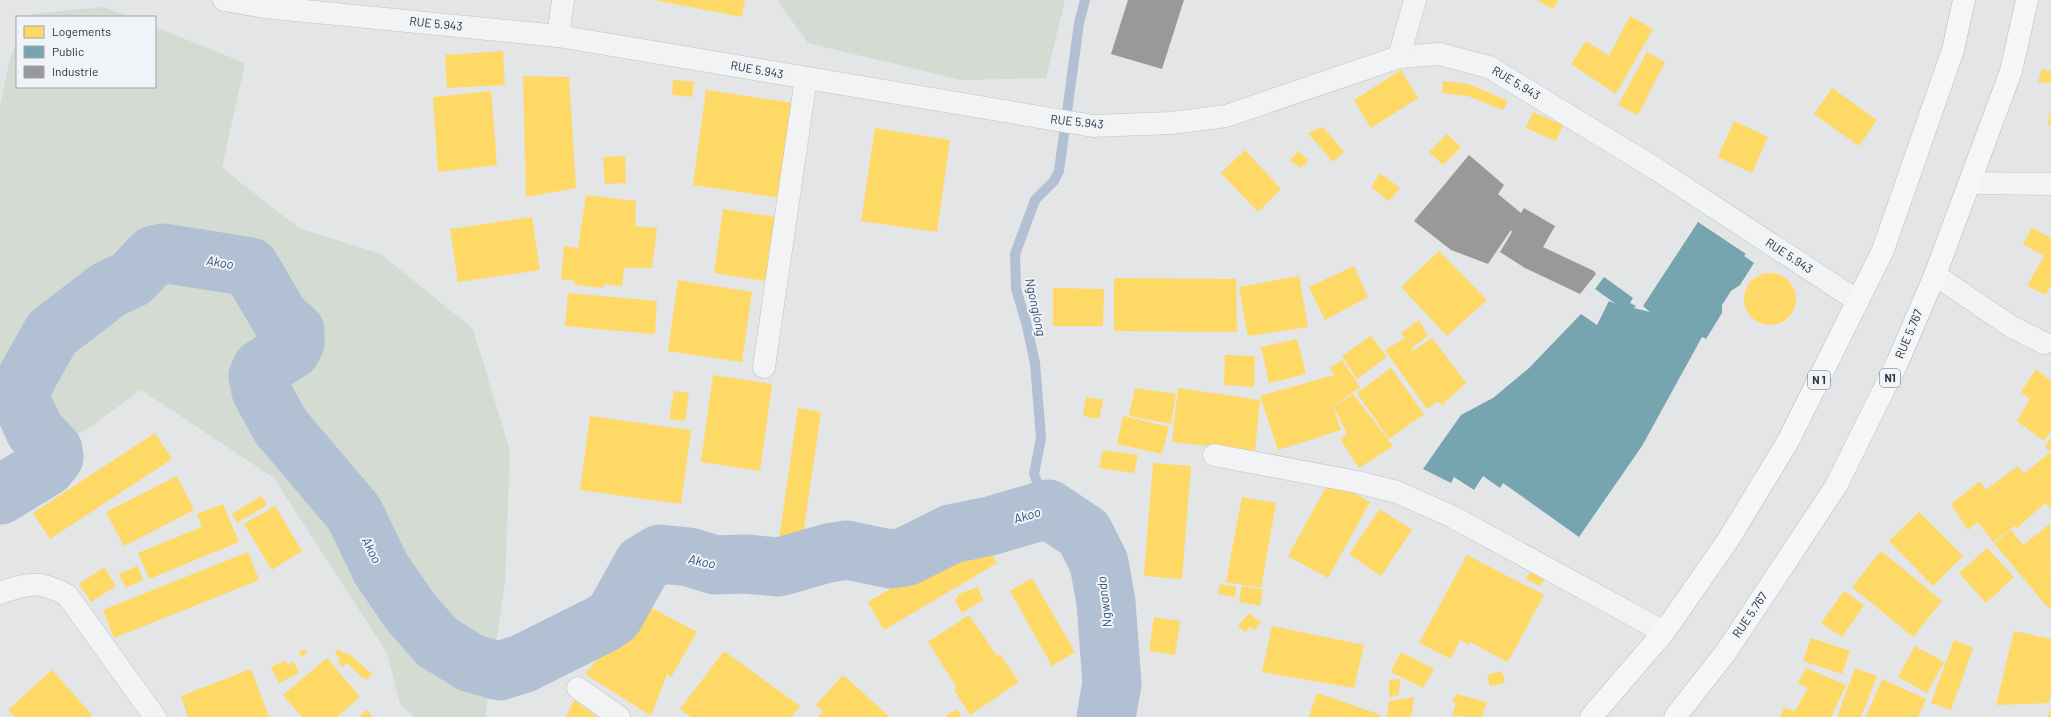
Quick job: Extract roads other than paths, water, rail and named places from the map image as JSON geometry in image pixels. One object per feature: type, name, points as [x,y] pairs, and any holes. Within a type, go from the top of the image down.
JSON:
[{"type":"highway","name":"N 1","points":[[1591,717],[1664,632],[1728,540],[1787,443],[1883,250],[1953,50],[1964,0]]},
{"type":"highway","name":"RUE 5.767","points":[[1675,717],[1726,652],[1836,486],[1898,361],[1935,275],[2011,71],[2027,0]]},
{"type":"street","name":"RUE 5.943","points":[[224,0],[558,36],[1053,121],[1093,126],[1172,123],[1226,116],[1399,57],[1439,54],[1489,67],[1656,169],[1858,301]]},
{"type":"street","points":[[558,36],[563,0]]},
{"type":"street","points":[[1399,57],[1415,0]]},
{"type":"street","points":[[764,367],[806,78]]},
{"type":"street","points":[[1970,183],[2051,184]]},
{"type":"street","points":[[1935,275],[2012,327],[2044,343]]},
{"type":"street","points":[[1214,455],[1357,482],[1397,492],[1453,517],[1664,632]]},
{"type":"street","points":[[0,593],[27,584],[49,585],[67,595],[155,717]]},
{"type":"street","points":[[578,688],[619,717]]},
{"type":"waterway","name":"Ngonglong","points":[[1048,509],[1034,474],[1041,438],[1035,363],[1026,322],[1016,289],[1015,254],[1035,200],[1054,181],[1059,171],[1079,23],[1085,0]]},
{"type":"waterway","name":"Akoo","points":[[0,495],[46,467],[54,457],[53,450],[35,431],[23,405],[21,388],[52,333],[108,290],[131,279],[154,255],[163,253],[250,267],[280,318],[295,331],[295,343],[291,350],[262,368],[258,376],[261,391],[281,427],[354,513],[381,569],[410,611],[437,642],[471,663],[499,671],[522,664],[604,623],[614,616],[643,564],[660,554],[689,557],[715,565],[745,564],[779,567],[828,553],[847,550],[890,559],[905,557],[951,534],[990,526],[1048,509],[1084,533],[1099,563],[1106,602],[1112,684],[1106,717]]},
{"type":"water label","name":"Ngwando","points":[[1104,602]]}]
